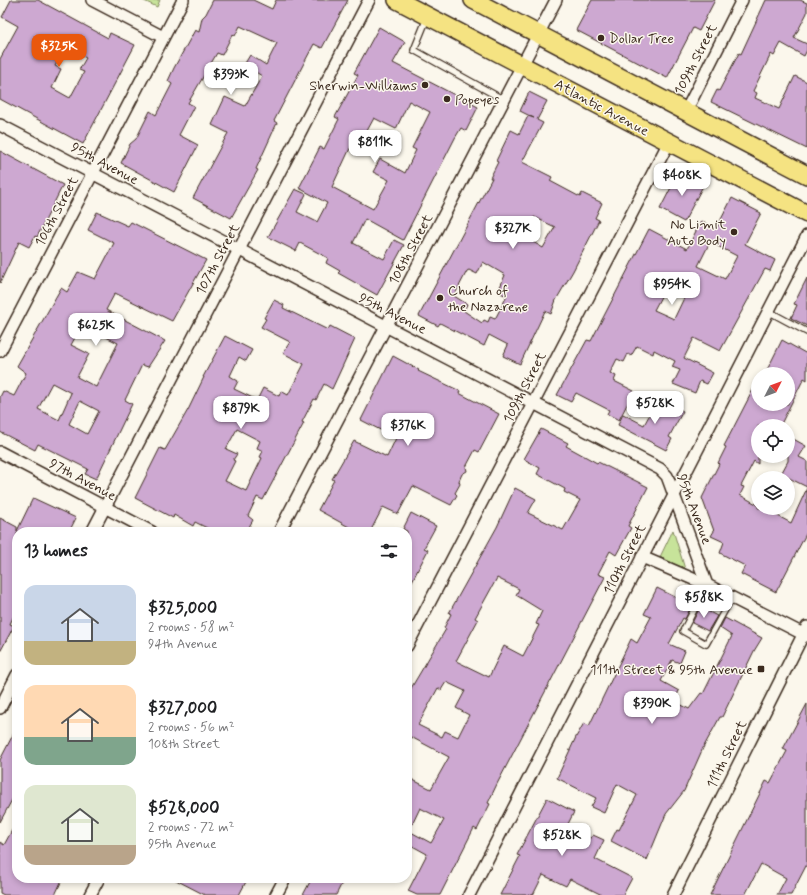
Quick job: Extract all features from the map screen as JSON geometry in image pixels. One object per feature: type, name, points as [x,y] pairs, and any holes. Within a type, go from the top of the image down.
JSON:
[{"type":"main road","name":"Atlantic Avenue","points":[[397,0],[807,214]]},
{"type":"main road","points":[[473,0],[807,175]]},
{"type":"street","points":[[92,0],[163,37]]},
{"type":"street","name":"106th Street","points":[[0,351],[183,0]]},
{"type":"street","name":"107th Street","points":[[95,527],[368,0]]},
{"type":"street","name":"108th Street","points":[[282,527],[556,0]]},
{"type":"street","name":"109th Street","points":[[686,111],[742,0]]},
{"type":"street","name":"95th Avenue","points":[[0,125],[660,469],[667,476],[707,585]]},
{"type":"street","name":"109th Street","points":[[412,636],[669,142]]},
{"type":"street","name":"110th Street","points":[[469,895],[807,236]]},
{"type":"street","name":"97th Avenue","points":[[0,452],[143,527]]},
{"type":"street","points":[[642,557],[707,585],[806,632]]},
{"type":"street","name":"111th Street","points":[[673,895],[806,632]]},
{"type":"street","points":[[0,708],[12,685]]},
{"type":"street","points":[[90,895],[96,883]]},
{"type":"street","points":[[276,895],[282,883]]},
{"type":"lane","points":[[428,16],[414,50],[504,100]]},
{"type":"lane","points":[[768,312],[807,332]]},
{"type":"lane","points":[[707,585],[683,631],[706,644],[732,598]]},
{"type":"green space","points":[[142,0],[160,0],[157,7]]},
{"type":"green space","points":[[673,530],[685,569],[660,557]]},
{"type":"building","points":[[11,0],[38,0],[108,38],[110,33],[135,45],[83,144],[0,99],[0,59],[18,26],[2,17]],"holes":[[[66,47],[86,58],[79,70],[84,72],[70,98],[52,88],[61,69],[55,66]]]},
{"type":"building","points":[[213,0],[253,0],[272,9],[276,0],[348,0],[322,48],[314,44],[274,121],[277,123],[256,169],[258,170],[231,218],[193,198],[228,133],[212,125],[225,97],[245,106],[262,76],[244,65],[250,55],[266,65],[277,43],[240,26],[235,36],[232,35],[222,55],[217,53],[188,103],[194,106],[179,135],[198,145],[174,192],[121,163],[130,144],[136,139],[150,111],[156,115],[172,84],[168,81],[174,68],[195,30],[199,32],[202,18],[206,14]]},
{"type":"building","points":[[592,0],[715,0],[699,31],[693,28],[667,78],[576,30]]},
{"type":"building","points":[[766,0],[800,0],[807,3],[807,13],[794,38],[807,44],[807,50],[804,56],[781,43],[774,56],[771,54],[753,91],[757,93],[755,98],[779,109],[795,76],[807,82],[807,149],[711,102],[717,90],[719,91],[739,53],[741,54]]},
{"type":"building","points":[[379,27],[405,42],[393,63],[478,107],[466,131],[461,128],[455,138],[403,240],[365,219],[353,243],[384,259],[394,240],[404,245],[377,295],[338,273],[340,271],[326,263],[328,258],[300,243],[296,251],[268,237],[295,189],[306,194],[297,212],[317,222],[327,203],[299,188],[320,147],[324,149],[339,119],[335,117],[358,75],[354,73]],"holes":[[[409,101],[430,112],[412,148],[416,150],[405,173],[380,159],[373,172],[389,180],[373,209],[332,187],[352,144],[354,145],[357,140],[361,142],[374,118],[396,129]]]},
{"type":"building","points":[[529,92],[547,101],[537,120],[543,123],[522,162],[552,177],[550,181],[580,197],[582,193],[602,203],[595,218],[599,220],[573,271],[556,300],[551,314],[545,311],[520,364],[503,356],[508,345],[489,335],[484,346],[440,323],[438,326],[419,316],[492,178],[490,178],[498,162],[496,161],[511,130],[519,134],[528,116],[534,118],[520,111]],"holes":[[[534,217],[555,227],[543,248],[525,237]],[[483,262],[505,275],[498,292],[507,296],[495,319],[490,317],[488,322],[484,320],[482,323],[464,311],[467,304],[454,296],[467,271],[469,270],[477,274]]]},
{"type":"building","points":[[0,151],[63,185],[37,237],[35,236],[29,247],[19,242],[0,283]]},
{"type":"building","points":[[678,174],[689,179],[691,177],[704,184],[684,222],[660,209]]},
{"type":"building","points":[[732,198],[761,213],[745,244],[775,260],[770,271],[765,269],[720,351],[694,338],[684,358],[713,373],[707,384],[700,381],[695,393],[673,384],[680,370],[672,367],[675,361],[654,350],[653,354],[637,346],[631,356],[628,354],[624,362],[617,359],[610,373],[616,376],[614,381],[634,391],[619,420],[607,414],[609,410],[576,393],[571,402],[557,395],[587,340],[591,341],[649,229],[687,249],[701,221],[716,229]],"holes":[[[710,242],[737,256],[725,279],[698,266]],[[665,289],[684,298],[674,319],[654,310]]]},
{"type":"building","points":[[97,212],[128,226],[131,222],[206,260],[172,321],[115,293],[106,310],[165,341],[148,367],[142,365],[125,400],[132,404],[96,479],[85,474],[88,469],[38,444],[35,450],[0,432],[0,397],[3,391],[14,396],[26,373],[17,366],[61,288],[67,292],[78,272],[95,279],[114,243],[88,230]],"holes":[[[82,325],[118,343],[96,387],[77,377],[89,354],[71,345]],[[52,383],[71,393],[59,420],[38,409]],[[80,401],[99,411],[87,434],[69,424]]]},
{"type":"building","points":[[807,278],[807,326],[791,318],[797,305],[794,304]]},
{"type":"building","points":[[274,300],[284,305],[283,308],[328,330],[330,326],[355,339],[332,389],[324,384],[316,400],[314,399],[302,422],[304,423],[263,500],[257,497],[248,516],[253,520],[249,527],[205,527],[195,522],[193,526],[174,515],[173,518],[135,498],[160,448],[165,450],[189,408],[203,377],[225,336],[252,350],[246,361],[239,357],[230,376],[238,381],[234,389],[257,400],[263,388],[279,396],[281,391],[288,395],[304,364],[283,353],[290,342],[261,327],[266,319],[264,318]],"holes":[[[237,429],[260,441],[257,448],[263,451],[260,457],[262,458],[246,491],[225,481],[235,461],[233,460],[237,454],[226,449]]]},
{"type":"building","points":[[782,340],[807,354],[807,380],[804,378],[795,396],[795,367],[768,367]]},
{"type":"building","points":[[393,356],[419,370],[418,371],[460,391],[459,393],[499,414],[479,452],[475,450],[466,467],[467,471],[462,474],[459,481],[460,484],[455,493],[457,495],[451,505],[413,486],[398,514],[383,507],[373,527],[349,527],[318,510],[334,480],[332,479],[354,441],[387,457],[396,438],[361,420]]},
{"type":"building","points":[[751,394],[751,411],[788,411],[784,419],[751,419],[751,463],[753,463],[741,486],[744,487],[740,495],[751,501],[751,515],[776,515],[791,523],[807,488],[807,532],[776,592],[741,574],[745,566],[720,553],[724,542],[711,536],[714,531],[702,498],[719,464],[718,463],[726,447],[724,446]]},
{"type":"building","points":[[657,401],[664,405],[666,402],[683,411],[669,437],[672,439],[666,450],[618,425],[623,414],[644,425]]},
{"type":"building","points":[[541,429],[568,443],[566,446],[597,463],[598,462],[648,487],[628,526],[631,528],[616,555],[610,551],[598,574],[605,577],[497,784],[488,803],[490,804],[477,830],[474,828],[440,895],[417,895],[408,891],[427,854],[412,846],[412,833],[431,843],[444,820],[420,808],[412,825],[412,780],[431,789],[449,757],[412,738],[412,687],[446,629],[444,628],[451,614],[449,613],[497,527],[515,488],[536,499],[528,513],[563,530],[580,500],[564,492],[565,489],[537,474],[540,468],[524,459]],"holes":[[[497,578],[519,589],[516,595],[542,611],[536,624],[539,625],[523,656],[504,646],[489,677],[456,661],[478,620],[475,618]],[[446,682],[465,691],[456,708],[469,715],[458,737],[445,731],[442,737],[418,725],[438,688],[441,690]]]},
{"type":"building","points":[[795,440],[806,446],[799,457],[807,461],[807,487],[795,481],[795,471],[783,471],[787,463],[795,463]]},
{"type":"building","points":[[33,498],[76,518],[72,527],[19,527]]},
{"type":"building","points":[[411,513],[436,526],[424,548],[428,550],[412,581],[412,527],[404,527]]},
{"type":"building","points":[[0,518],[17,527],[12,527],[12,620],[10,624],[12,625],[12,630],[0,652]]},
{"type":"building","points":[[657,588],[679,599],[680,597],[693,603],[669,644],[685,651],[680,663],[672,660],[661,681],[679,691],[674,701],[689,709],[701,693],[703,694],[732,636],[720,628],[725,618],[762,638],[754,651],[722,717],[720,717],[703,748],[684,791],[666,814],[647,860],[611,841],[617,829],[619,830],[637,795],[617,784],[604,813],[591,807],[596,798],[557,778],[584,723],[589,726],[631,639],[637,643],[651,617],[644,614]]},
{"type":"building","points":[[700,607],[717,616],[708,631],[692,623]]},
{"type":"building","points":[[807,704],[807,864],[791,895],[777,895],[786,878],[761,864],[745,895],[710,895],[766,781],[770,783],[787,751],[783,749]]},
{"type":"building","points":[[12,737],[12,800],[0,822],[0,760]]},
{"type":"building","points":[[547,798],[574,812],[567,826],[591,838],[593,835],[604,840],[595,859],[632,878],[623,895],[602,895],[570,879],[566,886],[543,875],[533,895],[500,895],[520,856],[517,855]]},
{"type":"building","points":[[12,830],[12,883],[61,883],[55,895],[4,895],[0,893],[0,842],[4,845]]},
{"type":"building","points":[[182,883],[245,883],[239,895],[205,895]]},
{"type":"building","points":[[309,883],[342,883],[336,895],[303,895]]},
{"type":"place","name":"Dollar Tree","points":[[601,38]]},
{"type":"place","name":"Sherwin-Williams","points":[[425,85]]},
{"type":"place","name":"Popeyes","points":[[447,99]]},
{"type":"place","name":"No Limit Auto Body","points":[[734,232]]},
{"type":"place","name":"Church of the Nazarene","points":[[440,298]]},
{"type":"place","name":"111th Street & 95th Avenue","points":[[761,669]]}]
